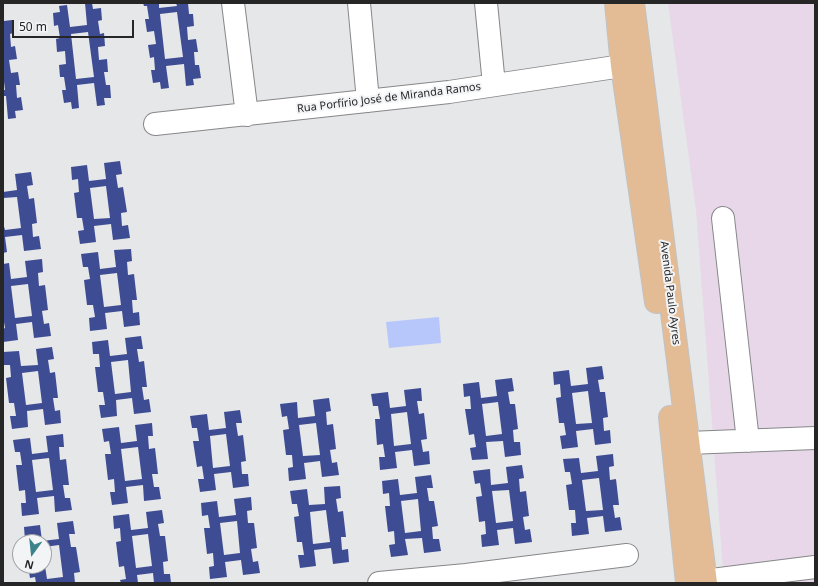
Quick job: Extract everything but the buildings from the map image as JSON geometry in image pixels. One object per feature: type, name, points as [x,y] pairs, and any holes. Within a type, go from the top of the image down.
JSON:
[{"type":"main road","name":"Avenida Paulo Ayres","points":[[616,3],[622,66],[654,289],[681,444]]},
{"type":"main road","name":"Avenida Paulo Ayres","points":[[634,3],[647,105],[694,582]]},
{"type":"main road","points":[[622,66],[630,68],[638,78],[647,105]]},
{"type":"street","points":[[233,3],[247,115]]},
{"type":"street","points":[[359,3],[368,101]]},
{"type":"street","points":[[486,3],[494,85]]},
{"type":"street","name":"Rua Porfírio José de Miranda Ramos","points":[[155,124],[368,101],[494,85],[622,66]]},
{"type":"street","points":[[723,218],[748,441]]},
{"type":"street","points":[[681,444],[815,438]]},
{"type":"street","points":[[379,583],[627,555]]},
{"type":"street","points":[[694,582],[815,566]]},
{"type":"shaded area","points":[[668,3],[815,3],[815,583],[724,583],[696,210]]},
{"type":"shaded area","points":[[439,317],[441,343],[389,348],[386,322]]}]
